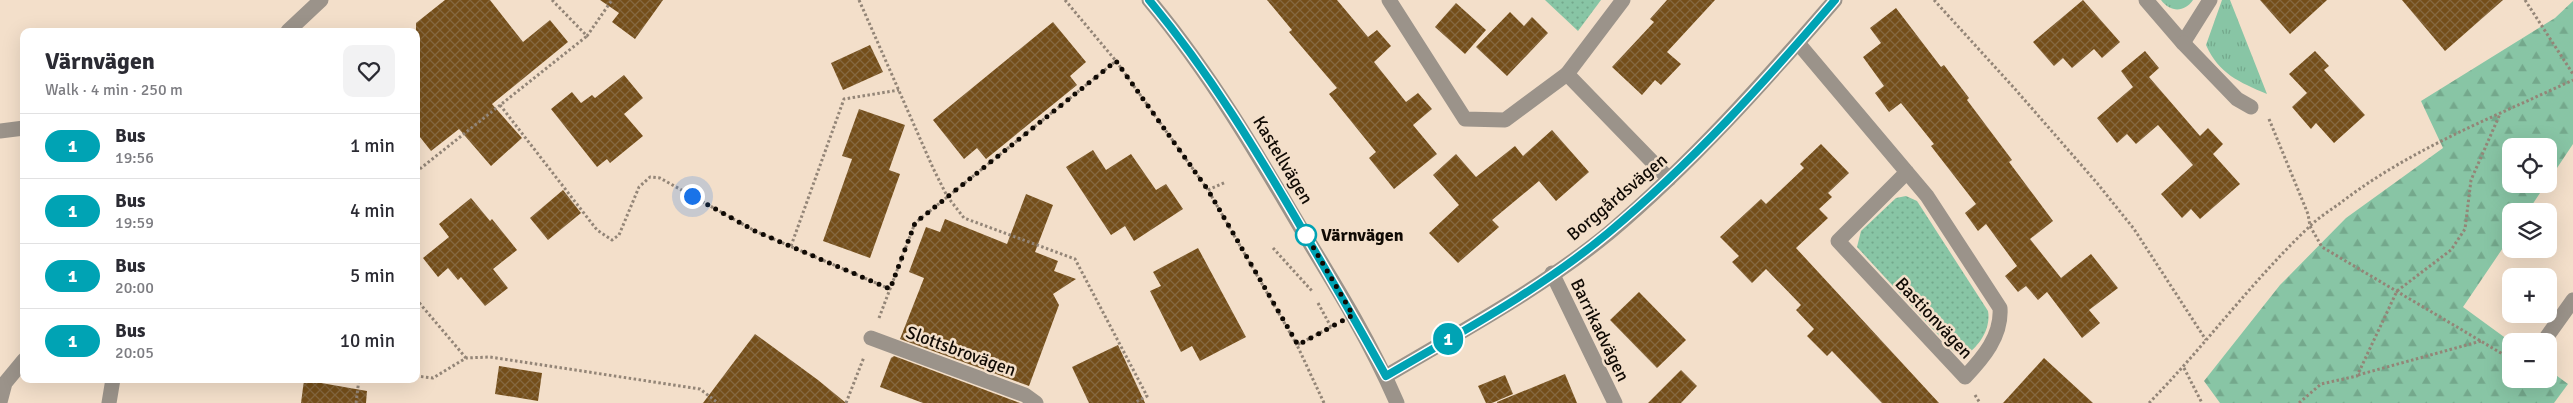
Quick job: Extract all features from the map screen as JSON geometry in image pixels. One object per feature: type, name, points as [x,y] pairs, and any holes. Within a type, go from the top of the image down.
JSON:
[{"type":"street","points":[[291,28],[321,0]]},
{"type":"street","name":"Kastellvägen","points":[[1149,0],[1170,26],[1240,126],[1353,315],[1386,376],[1397,403]]},
{"type":"street","points":[[1389,0],[1465,119],[1505,120],[1567,74],[1623,0]]},
{"type":"street","name":"Borggårdsvägen","points":[[1386,376],[1490,316],[1608,234],[1714,136],[1835,0]]},
{"type":"street","points":[[2146,0],[2183,43],[2236,99],[2251,107]]},
{"type":"street","points":[[2183,43],[2210,0]]},
{"type":"street","name":"Bastionvägen","points":[[1798,43],[1908,172],[1927,196],[2000,308],[2001,323],[1996,335],[1982,360],[1965,378],[1838,241],[1908,172]]},
{"type":"street","points":[[1567,74],[1669,179]]},
{"type":"street","points":[[0,132],[20,129]]},
{"type":"street","name":"Barrikadvägen","points":[[1552,273],[1615,403]]},
{"type":"street","points":[[2550,333],[2573,300]]},
{"type":"street","name":"Slottsbrovägen","points":[[871,338],[1025,395],[1036,403]]},
{"type":"street","points":[[0,402],[5,383],[20,365]]},
{"type":"street","points":[[109,403],[112,383]]},
{"type":"path","points":[[552,0],[587,36]]},
{"type":"path","points":[[420,169],[587,36],[612,0]]},
{"type":"path","points":[[858,0],[932,168],[948,196],[964,218],[1075,259],[1147,396],[1134,403]]},
{"type":"path","points":[[1065,0],[1116,61],[1208,190],[1298,345],[1324,403]]},
{"type":"path","points":[[1934,0],[2015,89],[2134,229],[2206,340]]},
{"type":"path","points":[[2525,0],[2573,74]]},
{"type":"path","points":[[846,403],[915,223],[1116,61]]},
{"type":"path","points":[[2149,403],[2184,368],[2206,340],[2310,226],[2374,177],[2428,147],[2573,80]]},
{"type":"path","points":[[791,246],[844,99],[899,90]]},
{"type":"path","points":[[500,105],[598,230],[612,240],[619,235],[639,187],[650,177],[660,178],[755,231],[890,289]]},
{"type":"path","points":[[2251,107],[2269,118],[2308,214],[2310,226],[2322,247],[2502,354]]},
{"type":"path","points":[[2357,376],[2397,291],[2451,250],[2465,229],[2471,180],[2501,114]]},
{"type":"path","points":[[1208,190],[1226,182]]},
{"type":"path","points":[[1273,248],[1313,293]]},
{"type":"path","points":[[1317,301],[1331,327]]},
{"type":"path","points":[[420,304],[466,358]]},
{"type":"path","points":[[1298,345],[1353,315]]},
{"type":"path","points":[[2299,403],[2321,384],[2357,376],[2481,341]]},
{"type":"path","points":[[420,376],[433,378],[466,358],[490,357],[700,390],[718,403]]},
{"type":"path","points":[[2184,368],[2202,403]]},
{"type":"path","points":[[356,403],[358,383]]},
{"type":"green space","points":[[1545,0],[1601,0],[1578,31]]},
{"type":"green space","points":[[2161,0],[2193,0],[2181,9],[2173,9]]},
{"type":"green space","points":[[2222,0],[2230,0],[2267,94],[2231,76],[2217,63],[2206,45]]},
{"type":"green space","points":[[2573,1],[2573,144],[2557,168],[2557,138],[2502,138],[2502,193],[2540,193],[2533,203],[2502,203],[2502,249],[2463,307],[2502,335],[2502,388],[2557,388],[2557,376],[2568,384],[2554,403],[2220,403],[2204,381],[2280,285],[2346,218],[2443,148],[2421,101],[2555,18]]},
{"type":"green space","points":[[1906,196],[1917,201],[1988,311],[1988,324],[1984,336],[1967,354],[1954,352],[1857,247],[1861,231],[1896,198]]},
{"type":"building","points":[[445,0],[490,0],[523,42],[550,20],[568,42],[492,104],[522,138],[491,166],[459,129],[431,151],[420,137],[420,28],[416,28],[416,23]]},
{"type":"building","points":[[600,0],[663,0],[635,39],[612,22],[619,13]]},
{"type":"building","points":[[1267,0],[1337,0],[1368,37],[1377,30],[1391,46],[1374,62],[1406,102],[1418,93],[1432,109],[1413,125],[1437,154],[1394,189],[1369,158],[1376,152],[1329,94],[1337,88],[1289,32],[1292,30]]},
{"type":"building","points":[[1667,0],[1715,0],[1667,52],[1681,64],[1661,85],[1655,80],[1642,95],[1612,67],[1654,22],[1650,19]]},
{"type":"building","points":[[2083,0],[2120,42],[2102,58],[2094,49],[2072,68],[2063,58],[2054,66],[2033,42]]},
{"type":"building","points":[[2260,0],[2327,0],[2290,34]]},
{"type":"building","points":[[2402,0],[2503,0],[2445,51]]},
{"type":"building","points":[[1456,3],[1486,30],[1465,54],[1435,27]]},
{"type":"building","points":[[1896,8],[1941,67],[1944,65],[1969,98],[1967,100],[2012,160],[2009,162],[2053,221],[2030,239],[2061,278],[2091,254],[2118,288],[2089,310],[2100,323],[2082,338],[2047,292],[2038,300],[2026,286],[2018,292],[2005,276],[2017,266],[1986,224],[1978,231],[1965,213],[1976,204],[1931,146],[1934,144],[1901,103],[1889,112],[1875,93],[1884,86],[1863,57],[1881,43],[1870,28]]},
{"type":"building","points":[[1510,12],[1524,26],[1532,17],[1548,33],[1507,76],[1476,47]]},
{"type":"building","points":[[1053,22],[1086,62],[1070,76],[1077,85],[986,159],[977,148],[964,159],[933,120]]},
{"type":"building","points":[[870,45],[883,72],[843,90],[831,63]]},
{"type":"building","points":[[2145,51],[2159,68],[2149,77],[2200,136],[2208,128],[2223,144],[2213,154],[2240,184],[2200,219],[2191,209],[2182,218],[2161,194],[2193,165],[2158,125],[2136,144],[2127,134],[2117,143],[2097,118],[2133,87],[2121,71]]},
{"type":"building","points":[[2315,51],[2329,66],[2324,70],[2365,115],[2334,143],[2316,123],[2311,129],[2292,107],[2307,93],[2289,74]]},
{"type":"building","points":[[624,75],[643,98],[624,114],[643,136],[610,163],[607,159],[597,167],[551,109],[572,92],[581,103],[592,95],[595,98]]},
{"type":"building","points":[[859,109],[905,125],[889,170],[900,174],[870,258],[823,241],[852,159],[842,156]]},
{"type":"building","points":[[1552,130],[1589,172],[1556,201],[1539,181],[1492,220],[1499,227],[1458,263],[1429,233],[1459,205],[1433,175],[1456,154],[1476,177],[1515,146],[1523,156]]},
{"type":"building","points":[[1821,144],[1849,173],[1828,193],[1832,197],[1819,209],[1828,218],[1796,248],[1939,403],[1882,403],[1832,351],[1827,356],[1807,336],[1814,329],[1796,310],[1801,305],[1766,269],[1752,283],[1732,262],[1739,256],[1720,237],[1761,199],[1766,204],[1804,168],[1800,164]]},
{"type":"building","points":[[1093,150],[1106,170],[1131,154],[1156,190],[1166,184],[1183,209],[1134,241],[1125,226],[1111,235],[1066,167]]},
{"type":"building","points":[[563,190],[581,213],[548,240],[530,218]]},
{"type":"building","points":[[1026,194],[1053,205],[1035,252],[1058,261],[1054,271],[1076,279],[1053,294],[1059,305],[1029,386],[900,339],[924,278],[909,272],[926,227],[940,232],[945,219],[1007,244]]},
{"type":"building","points":[[471,198],[490,221],[492,219],[517,250],[493,269],[508,288],[485,306],[461,277],[458,280],[448,268],[438,277],[423,258],[449,237],[439,224]]},
{"type":"building","points":[[1198,248],[1246,337],[1200,361],[1192,346],[1181,352],[1150,291],[1161,286],[1153,272]]},
{"type":"building","points":[[1639,292],[1686,340],[1657,368],[1610,320]]},
{"type":"building","points":[[755,334],[818,380],[846,403],[703,403]]},
{"type":"building","points":[[1118,345],[1145,403],[1089,403],[1072,367]]},
{"type":"building","points":[[894,356],[1020,403],[923,403],[880,387],[891,358]]},
{"type":"building","points":[[2044,358],[2093,403],[2003,403]]},
{"type":"building","points":[[499,366],[542,373],[538,401],[495,394]]},
{"type":"building","points":[[1681,370],[1697,386],[1681,403],[1648,403]]},
{"type":"building","points":[[1565,374],[1577,403],[1497,403],[1497,402]]},
{"type":"building","points":[[1505,375],[1513,394],[1492,403],[1486,403],[1478,386]]},
{"type":"building","points":[[304,383],[321,383],[367,391],[366,403],[301,403]]},
{"type":"bus line","name":"1","points":[[1149,0],[1170,26],[1240,126],[1353,315],[1386,376],[1490,316],[1608,234],[1701,149],[1758,90],[1835,0]]},
{"type":"place","name":"Värnvägen","points":[[1306,235]]},
{"type":"route","points":[[692,196],[755,231],[890,289],[915,223],[1116,61],[1208,190],[1298,345],[1353,315],[1306,235]]}]
